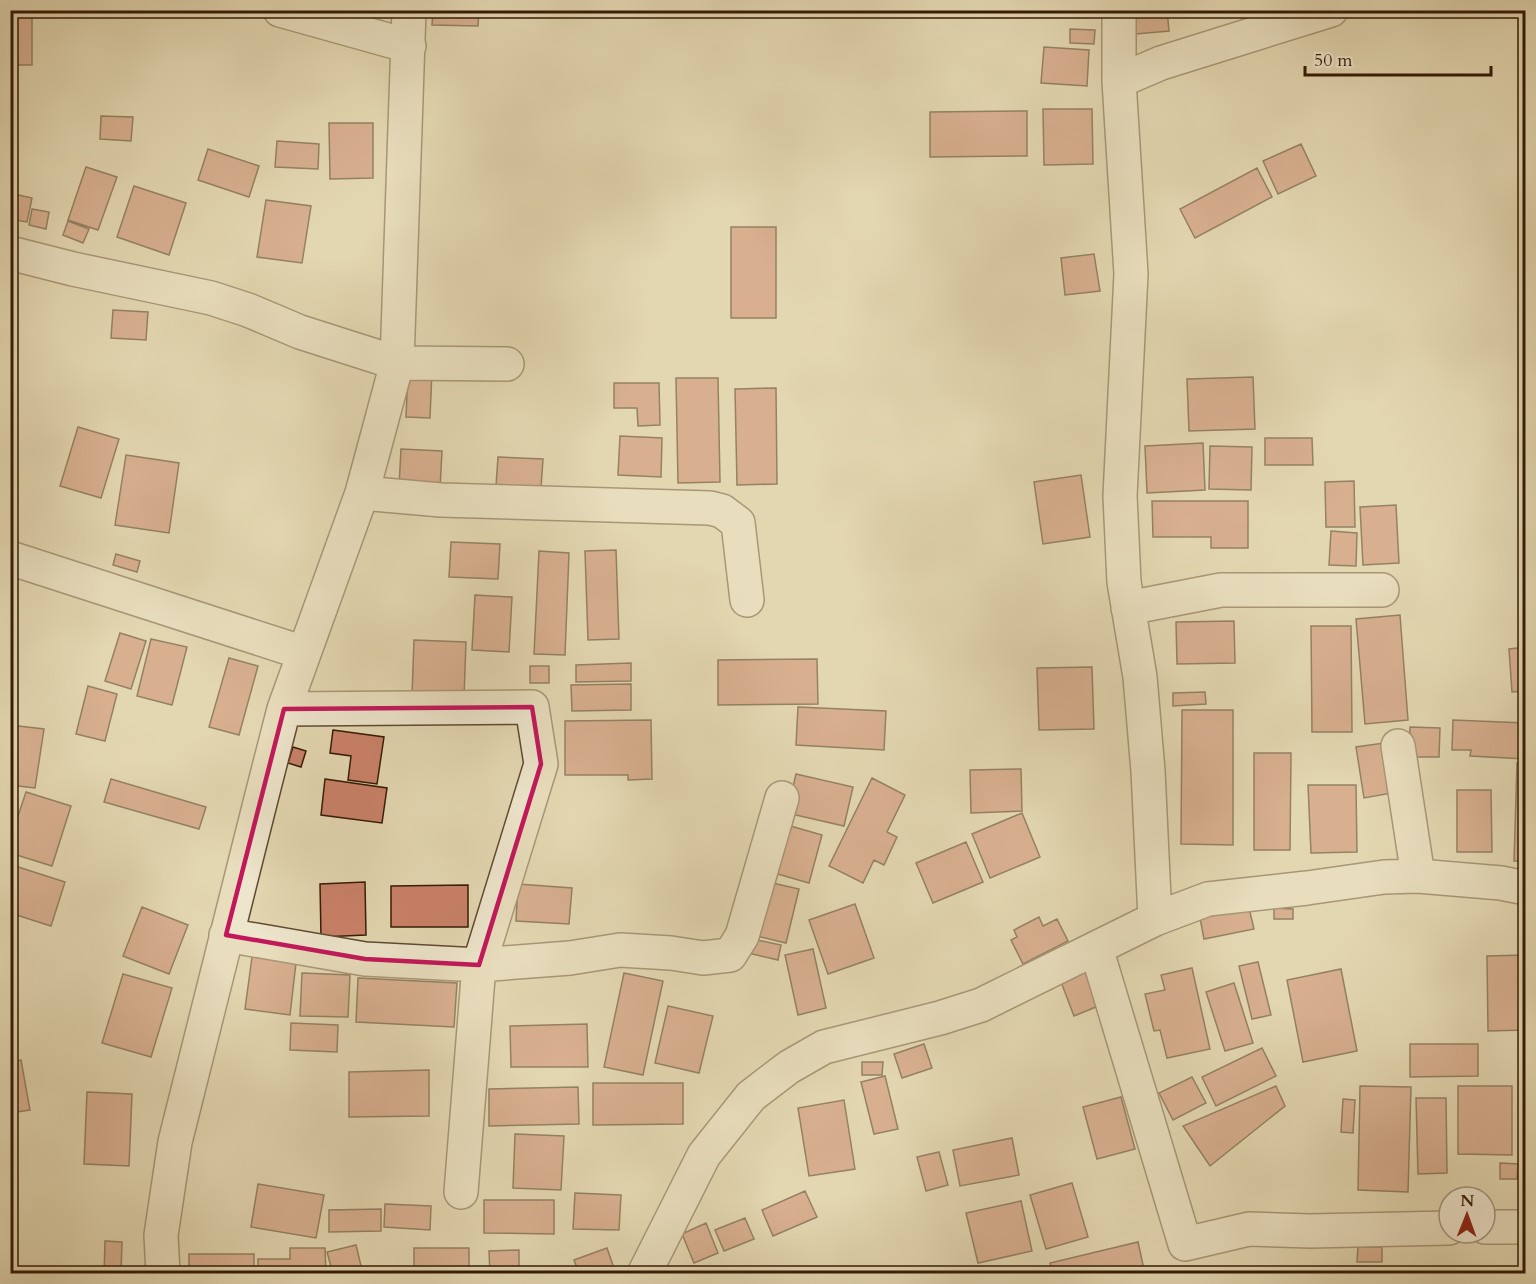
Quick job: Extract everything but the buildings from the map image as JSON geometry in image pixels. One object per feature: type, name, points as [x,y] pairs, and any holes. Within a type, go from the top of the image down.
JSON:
[{"type":"street","points":[[280,10],[409,46]]},
{"type":"street","points":[[163,1274],[161,1235],[175,1142],[284,709],[362,493],[397,363],[409,10]]},
{"type":"street","points":[[1119,10],[1119,81],[1131,274],[1120,496],[1124,582],[1141,689],[1155,920]]},
{"type":"street","points":[[1119,81],[1161,63],[1331,10]]},
{"type":"street","points":[[10,253],[211,298],[248,310],[300,332],[397,363],[507,364]]},
{"type":"street","points":[[362,493],[441,500],[710,508],[722,511],[738,523],[747,600]]},
{"type":"street","points":[[10,558],[304,653]]},
{"type":"street","points":[[1128,608],[1221,590],[1382,590]]},
{"type":"street","points":[[284,709],[532,707],[541,764],[479,965],[460,1192]]},
{"type":"street","points":[[1398,746],[1418,876]]},
{"type":"street","points":[[226,935],[365,959],[479,965],[570,958],[620,950],[671,953],[703,958],[730,955],[742,936],[782,798]]},
{"type":"street","points":[[644,1274],[704,1155],[751,1096],[789,1067],[824,1047],[940,1018],[981,1005],[1155,920],[1208,899],[1384,877],[1418,876],[1501,883],[1526,888]]},
{"type":"street","points":[[1096,948],[1185,1245],[1249,1229],[1310,1232],[1437,1228]]},
{"type":"street","points":[[1497,1227],[1526,1227]]},
{"type":"highlighted area","points":[[532,707],[541,764],[479,965],[365,959],[226,935],[284,709]]}]
